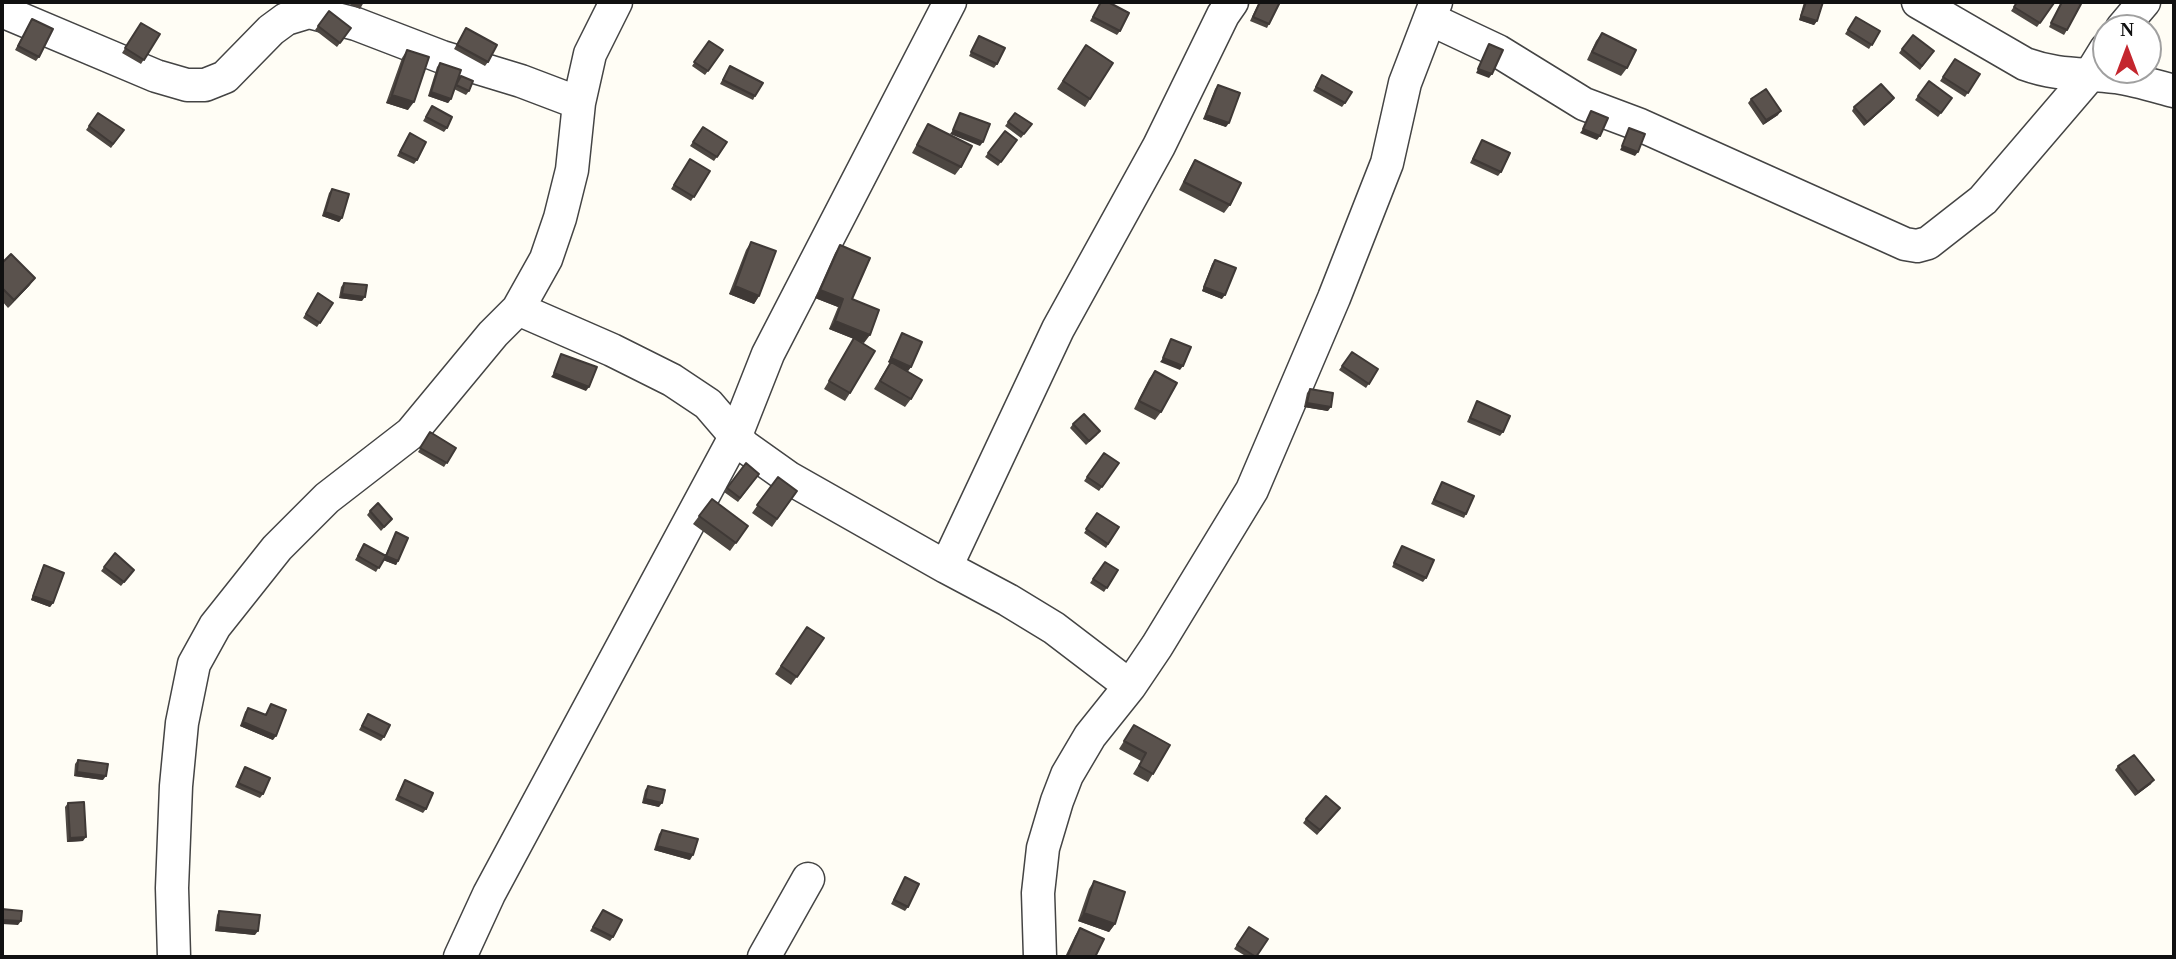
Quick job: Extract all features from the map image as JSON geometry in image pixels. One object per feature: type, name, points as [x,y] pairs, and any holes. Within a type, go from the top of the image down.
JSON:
[{"type":"street","points":[[174,957],[172,888],[182,723],[194,664],[204,644],[238,597],[300,522],[411,433],[517,309],[546,259],[560,218],[572,170],[579,103],[590,54],[616,2]]},
{"type":"street","points":[[460,957],[489,894],[736,435],[774,342],[950,2]]},
{"type":"street","points":[[946,567],[1058,329],[1131,200],[1223,15],[1232,2]]},
{"type":"street","points":[[1917,2],[2025,64],[2061,75],[2092,64]]},
{"type":"street","points":[[2,11],[156,76],[187,85],[205,85],[225,77],[271,30],[310,7],[442,57],[522,81],[579,103]]},
{"type":"street","points":[[1040,957],[1038,893],[1043,848],[1067,775],[1090,736],[1130,686],[1157,646],[1252,490],[1334,298],[1387,163],[1405,83],[1433,10],[1584,104],[1640,125],[1905,244],[1917,246],[1928,243],[1983,201],[2092,69]]},
{"type":"street","points":[[2145,84],[2174,91]]},
{"type":"street","points":[[517,309],[612,350],[672,380],[708,404],[750,451],[789,478],[1009,600],[1054,628],[1130,686]]},
{"type":"street","points":[[764,957],[808,879]]},
{"type":"building","points":[[1101,2],[1108,2],[1129,13],[1120,31],[1093,17]]},
{"type":"building","points":[[1260,2],[1280,2],[1269,24],[1253,17]]},
{"type":"building","points":[[1806,2],[1823,2],[1817,21],[1801,16]]},
{"type":"building","points":[[2017,2],[2054,3],[2040,23],[2014,7]]},
{"type":"building","points":[[2062,2],[2081,4],[2067,30],[2051,23]]},
{"type":"building","points":[[329,11],[351,28],[340,43],[318,26]]},
{"type":"building","points":[[1856,17],[1880,31],[1872,45],[1848,30]]},
{"type":"building","points":[[32,19],[53,29],[39,57],[18,46]]},
{"type":"building","points":[[141,23],[160,34],[144,60],[125,48]]},
{"type":"building","points":[[466,28],[497,45],[488,62],[457,45]]},
{"type":"building","points":[[1602,33],[1636,50],[1627,68],[1592,52]]},
{"type":"building","points":[[1913,35],[1934,51],[1922,66],[1902,49]]},
{"type":"building","points":[[979,36],[1005,48],[997,64],[971,52]]},
{"type":"building","points":[[709,41],[723,50],[708,71],[694,62]]},
{"type":"building","points":[[1489,44],[1503,50],[1492,74],[1478,69]]},
{"type":"building","points":[[1086,45],[1113,63],[1090,99],[1063,81]]},
{"type":"building","points":[[407,50],[429,57],[414,102],[392,95]]},
{"type":"building","points":[[1955,59],[1980,74],[1968,93],[1943,77]]},
{"type":"building","points":[[440,63],[461,70],[451,99],[431,92]]},
{"type":"building","points":[[730,66],[763,83],[755,96],[723,80]]},
{"type":"building","points":[[1322,75],[1352,92],[1345,103],[1316,87]]},
{"type":"building","points":[[461,76],[473,81],[469,91],[456,85]]},
{"type":"building","points":[[1929,81],[1952,98],[1941,113],[1918,96]]},
{"type":"building","points":[[1881,84],[1894,98],[1867,122],[1854,107]]},
{"type":"building","points":[[1218,85],[1240,93],[1229,123],[1206,115]]},
{"type":"building","points":[[1766,89],[1781,111],[1766,120],[1751,99]]},
{"type":"building","points":[[432,106],[452,117],[447,128],[426,117]]},
{"type":"building","points":[[1591,111],[1608,118],[1600,136],[1583,129]]},
{"type":"building","points":[[98,113],[124,130],[113,144],[89,126]]},
{"type":"building","points":[[960,113],[990,124],[983,142],[953,130]]},
{"type":"building","points":[[1015,113],[1032,124],[1024,134],[1008,122]]},
{"type":"building","points":[[928,124],[972,146],[961,167],[917,145]]},
{"type":"building","points":[[703,127],[727,142],[717,157],[693,142]]},
{"type":"building","points":[[1629,128],[1645,134],[1638,152],[1622,146]]},
{"type":"building","points":[[1005,131],[1017,140],[1001,162],[988,153]]},
{"type":"building","points":[[410,133],[426,142],[417,160],[400,152]]},
{"type":"building","points":[[1482,140],[1510,153],[1501,172],[1473,159]]},
{"type":"building","points":[[690,159],[710,171],[694,197],[674,185]]},
{"type":"building","points":[[1195,160],[1241,183],[1230,205],[1184,182]]},
{"type":"building","points":[[332,189],[349,194],[342,218],[325,212]]},
{"type":"building","points":[[751,242],[776,251],[759,296],[735,286]]},
{"type":"building","points":[[840,245],[870,258],[852,299],[879,310],[870,335],[835,321],[843,299],[820,290]]},
{"type":"building","points":[[11,254],[35,278],[14,300],[2,288],[2,263]]},
{"type":"building","points":[[1215,260],[1236,268],[1225,295],[1204,287]]},
{"type":"building","points":[[344,283],[367,285],[365,297],[342,294]]},
{"type":"building","points":[[318,293],[333,303],[320,323],[306,314]]},
{"type":"building","points":[[902,333],[922,342],[911,367],[891,358]]},
{"type":"building","points":[[854,338],[875,351],[850,393],[829,381]]},
{"type":"building","points":[[1171,339],[1191,347],[1183,366],[1163,358]]},
{"type":"building","points":[[1352,352],[1378,369],[1369,384],[1342,366]]},
{"type":"building","points":[[561,354],[597,367],[589,387],[554,373]]},
{"type":"building","points":[[891,362],[922,380],[911,399],[880,381]]},
{"type":"building","points":[[1155,371],[1177,383],[1161,412],[1139,401]]},
{"type":"building","points":[[1310,389],[1333,393],[1331,407],[1307,403]]},
{"type":"building","points":[[1477,401],[1510,416],[1503,432],[1470,418]]},
{"type":"building","points":[[1084,414],[1100,431],[1089,441],[1073,424]]},
{"type":"building","points":[[430,432],[456,448],[447,463],[420,448]]},
{"type":"building","points":[[1104,453],[1119,463],[1102,487],[1087,477]]},
{"type":"building","points":[[746,463],[759,474],[740,498],[727,488]]},
{"type":"building","points":[[778,477],[797,491],[777,519],[757,505]]},
{"type":"building","points":[[1442,482],[1474,496],[1466,514],[1434,500]]},
{"type":"building","points":[[712,499],[748,526],[736,543],[699,516]]},
{"type":"building","points":[[378,503],[392,519],[384,527],[370,511]]},
{"type":"building","points":[[1097,513],[1119,527],[1108,544],[1086,529]]},
{"type":"building","points":[[396,532],[408,538],[398,561],[386,556]]},
{"type":"building","points":[[364,544],[386,556],[379,568],[358,556]]},
{"type":"building","points":[[1402,546],[1434,560],[1426,578],[1394,563]]},
{"type":"building","points":[[115,553],[134,570],[124,582],[104,567]]},
{"type":"building","points":[[1105,562],[1118,570],[1107,588],[1093,579]]},
{"type":"building","points":[[44,565],[64,573],[53,603],[33,596]]},
{"type":"building","points":[[807,627],[824,638],[797,677],[781,666]]},
{"type":"building","points":[[271,704],[286,710],[276,736],[243,722],[248,708],[266,715]]},
{"type":"building","points":[[368,714],[390,725],[384,737],[362,726]]},
{"type":"building","points":[[1134,725],[1170,745],[1153,774],[1139,766],[1146,753],[1124,741]]},
{"type":"building","points":[[2134,755],[2154,780],[2138,792],[2118,766]]},
{"type":"building","points":[[78,760],[108,764],[106,776],[77,772]]},
{"type":"building","points":[[245,767],[270,778],[263,794],[238,783]]},
{"type":"building","points":[[405,780],[433,793],[426,809],[398,796]]},
{"type":"building","points":[[648,786],[665,790],[662,803],[645,799]]},
{"type":"building","points":[[1326,796],[1340,808],[1320,830],[1306,819]]},
{"type":"building","points":[[84,802],[86,837],[70,838],[68,803]]},
{"type":"building","points":[[662,830],[698,839],[693,855],[657,846]]},
{"type":"building","points":[[905,877],[919,884],[908,907],[894,900]]},
{"type":"building","points":[[1094,881],[1125,892],[1115,924],[1084,913]]},
{"type":"building","points":[[2,909],[22,911],[21,921],[2,920]]},
{"type":"building","points":[[603,910],[622,920],[613,937],[593,927]]},
{"type":"building","points":[[219,911],[260,915],[258,931],[218,927]]},
{"type":"building","points":[[1249,927],[1268,939],[1256,957],[1237,945]]},
{"type":"building","points":[[1080,928],[1104,939],[1095,957],[1067,957]]}]
